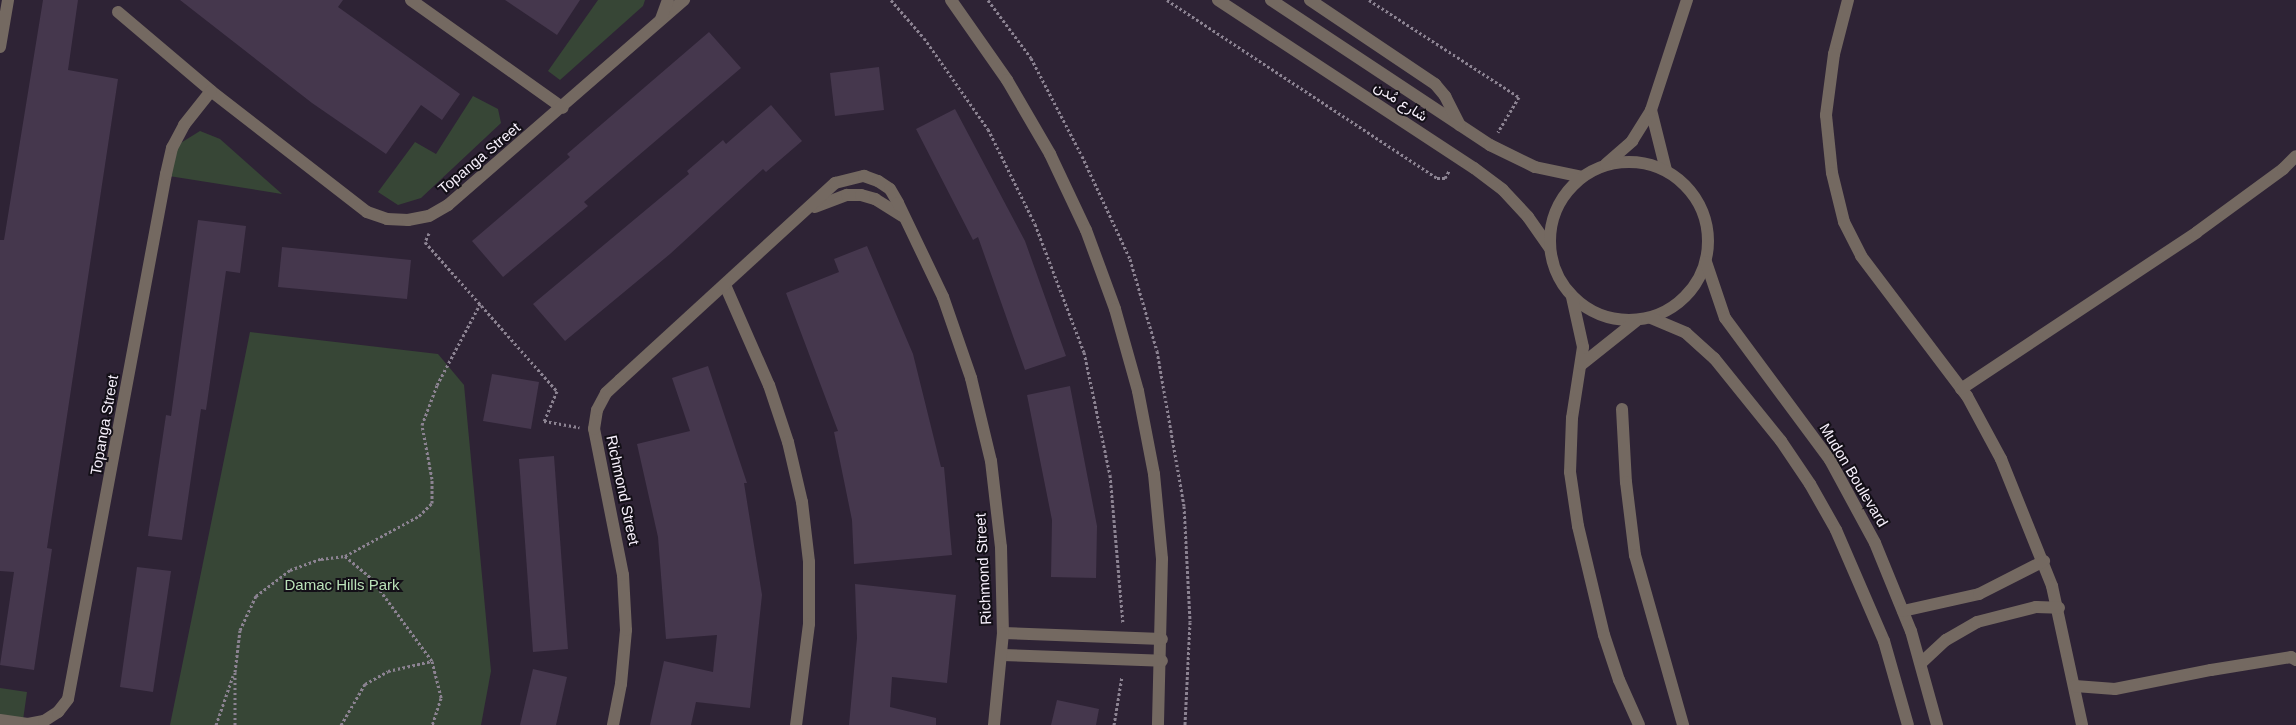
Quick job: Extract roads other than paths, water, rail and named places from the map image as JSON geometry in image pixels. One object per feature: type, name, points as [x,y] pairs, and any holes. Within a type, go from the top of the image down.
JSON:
[{"type":"street","points":[[0,47],[8,0]]},
{"type":"street","points":[[411,0],[563,108]]},
{"type":"street","name":"Topanga Street","points":[[661,19],[668,0]]},
{"type":"street","name":"Topanga Street","points":[[118,12],[211,91],[367,212],[387,219],[408,220],[429,216],[448,206],[563,108],[684,0]]},
{"type":"street","points":[[951,0],[1007,80],[1050,154],[1086,230],[1115,310],[1138,391],[1154,474],[1162,559],[1162,661],[1158,725]]},
{"type":"street","name":"شارع مُدن","points":[[1218,0],[1503,190],[1528,217],[1549,247]]},
{"type":"street","name":"شارع مُدن","points":[[1271,0],[1460,126],[1535,167],[1582,177]]},
{"type":"street","points":[[1310,0],[1435,84],[1445,96],[1460,126]]},
{"type":"street","points":[[1605,165],[1636,161],[1666,170],[1688,186],[1702,208],[1709,234],[1706,262],[1688,293],[1675,306],[1651,318],[1636,321],[1612,319],[1591,311],[1572,297],[1556,274],[1549,247],[1552,220],[1563,196],[1582,177],[1605,165],[1632,141],[1651,110],[1687,0]]},
{"type":"street","points":[[1848,0],[1834,54],[1826,115],[1832,173],[1844,222],[1861,256],[1961,389],[2002,459],[2044,561],[2059,608],[2082,725]]},
{"type":"street","name":"Topanga Street","points":[[0,720],[28,724],[44,721],[58,712],[68,699],[168,165],[184,125],[211,91]]},
{"type":"street","points":[[1651,110],[1666,170]]},
{"type":"street","points":[[1961,389],[2197,232],[2283,169],[2296,156]]},
{"type":"street","name":"Richmond Street","points":[[613,725],[621,684],[626,630],[624,575],[594,429],[597,410],[606,393],[835,183],[864,176],[878,180],[890,190],[906,219],[943,296],[971,378],[986,443],[1002,546],[1002,655],[994,725]]},
{"type":"street","name":"Richmond Street","points":[[806,210],[833,199],[861,195],[887,205],[906,219]]},
{"type":"street","name":"Mudon Boulevard","points":[[1706,262],[1725,318],[1830,460],[1875,543],[1903,610],[1921,663],[1937,725]]},
{"type":"street","points":[[725,285],[769,385],[788,442],[802,502],[809,562],[809,624],[796,725]]},
{"type":"street","points":[[1572,297],[1581,330],[1582,364],[1572,418],[1570,472],[1578,526],[1604,636],[1619,680],[1639,725]]},
{"type":"street","points":[[1651,318],[1686,332],[1714,358],[1781,441],[1810,484],[1836,530],[1880,632],[1908,725]]},
{"type":"street","points":[[1582,364],[1636,321]]},
{"type":"street","points":[[1622,409],[1626,482],[1635,555],[1683,725]]},
{"type":"street","points":[[1903,610],[1979,594],[2044,561]]},
{"type":"street","points":[[1921,663],[1946,640],[1977,622],[2036,607],[2059,608]]},
{"type":"street","name":"Richmond Street","points":[[1003,632],[1162,639]]},
{"type":"street","points":[[1002,655],[1162,661]]},
{"type":"street","points":[[2075,686],[2115,689],[2291,657],[2296,660]]},
{"type":"park label","name":"Damac Hills Park","points":[[342,585]]}]
